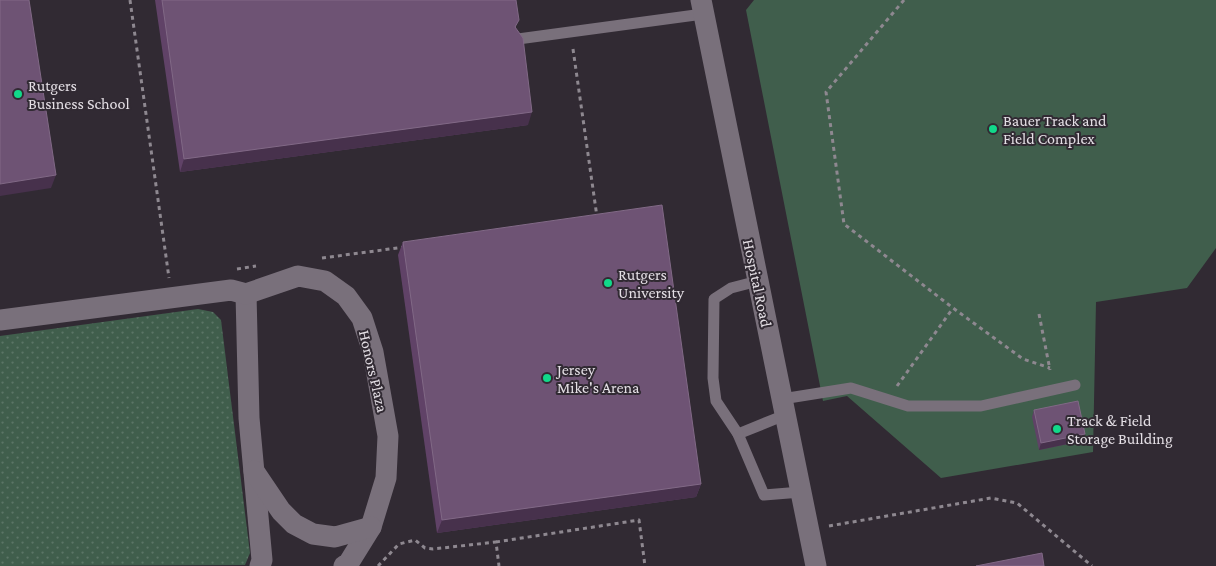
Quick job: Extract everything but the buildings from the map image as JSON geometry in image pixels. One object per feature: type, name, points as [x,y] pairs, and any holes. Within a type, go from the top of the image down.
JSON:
[{"type":"street","name":"Hospital Road","points":[[702,7],[816,566]]},
{"type":"street","name":"Honors Plaza","points":[[0,320],[231,290],[246,294],[298,276],[325,281],[346,296],[362,318],[373,352],[388,436],[386,478],[370,527],[348,564],[344,566]]},
{"type":"street","points":[[246,294],[249,418],[262,560],[260,566]]},
{"type":"street","points":[[253,470],[281,511],[294,524],[313,534],[335,537],[370,527]]},
{"type":"lane","points":[[518,39],[702,7]]},
{"type":"lane","points":[[758,281],[731,288],[714,299],[713,378],[716,401],[738,434],[764,495],[801,492]]},
{"type":"lane","points":[[738,434],[784,407],[851,388],[908,406],[981,406],[1076,385]]},
{"type":"path","points":[[130,0],[169,278],[178,277]]},
{"type":"path","points":[[904,0],[826,92],[844,224],[953,308],[1024,359],[1050,368]]},
{"type":"path","points":[[573,49],[597,221]]},
{"type":"path","points":[[320,258],[409,246]]},
{"type":"path","points":[[231,270],[260,266]]},
{"type":"path","points":[[888,399],[953,308]]},
{"type":"path","points":[[1038,314],[1054,390]]},
{"type":"path","points":[[829,526],[991,498],[1017,503],[1092,566]]},
{"type":"path","points":[[378,566],[399,544],[415,540],[425,548],[433,549],[496,542],[639,520],[646,566]]},
{"type":"path","points":[[496,542],[499,566]]},
{"type":"green space","name":"Bauer Track and Field Complex","points":[[754,0],[1216,0],[1216,248],[1187,288],[1096,302],[1093,452],[941,478],[847,396],[823,401],[746,10]]},
{"type":"green space","points":[[198,309],[213,312],[221,320],[250,553],[245,565],[0,566],[0,336]]},
{"type":"place","name":"Rutgers Business School","points":[[18,94]]},
{"type":"place","name":"Bauer Track and Field Complex","points":[[993,129]]},
{"type":"place","name":"Rutgers University","points":[[608,283]]},
{"type":"place","name":"Jersey Mike's Arena","points":[[547,378]]},
{"type":"place","name":"Track & Field Storage Building","points":[[1057,429]]}]
